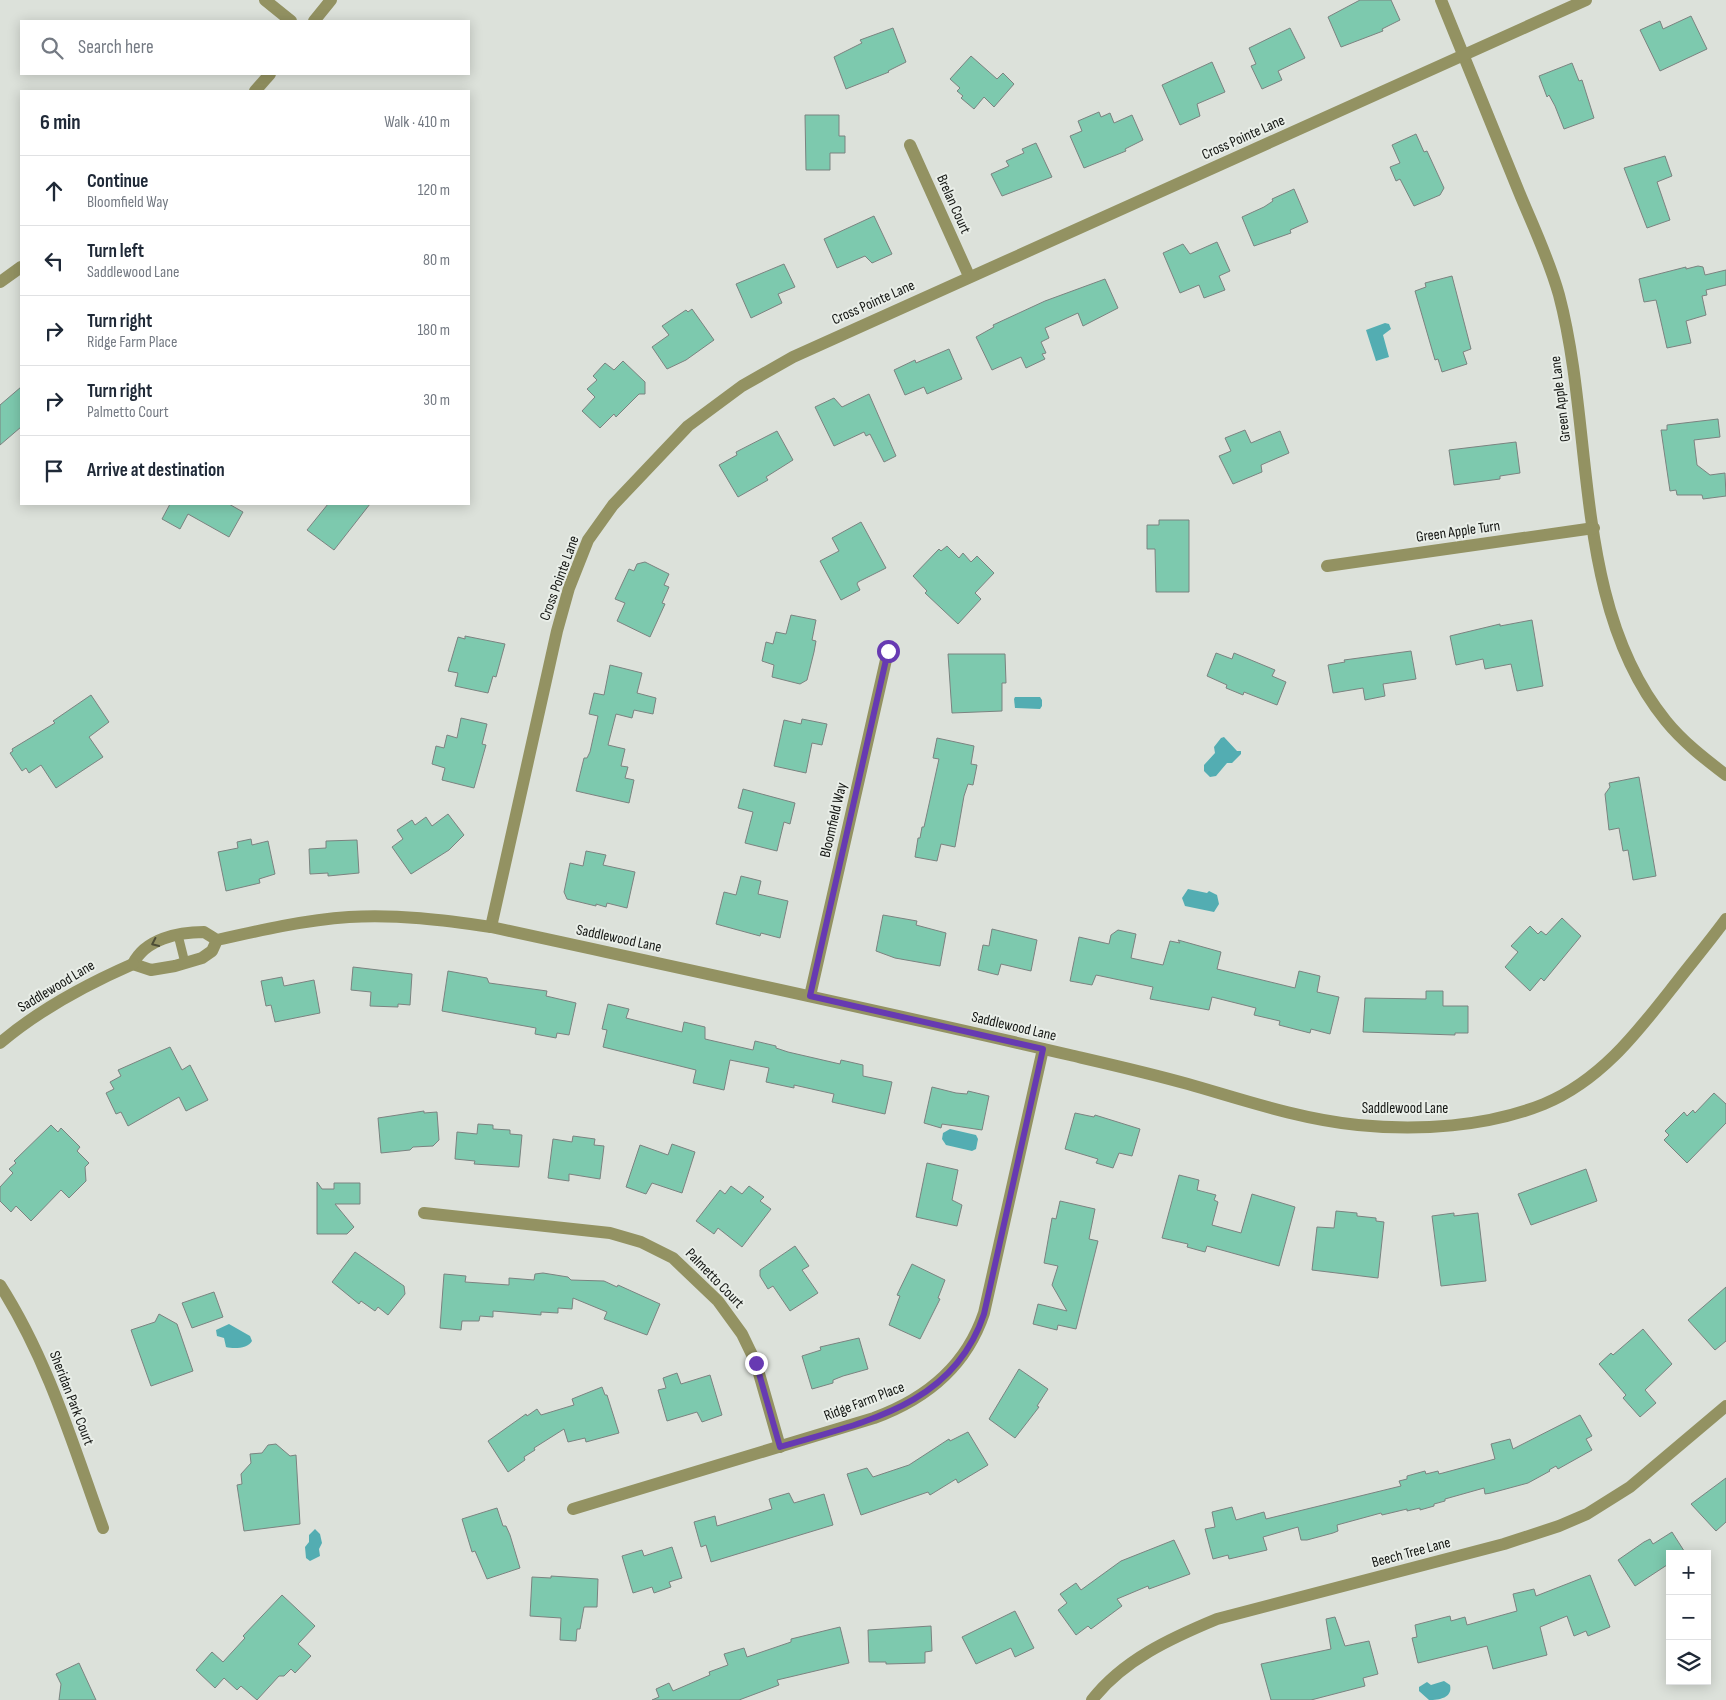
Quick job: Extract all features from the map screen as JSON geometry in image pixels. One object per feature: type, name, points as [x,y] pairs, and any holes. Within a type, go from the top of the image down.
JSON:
[{"type":"street","points":[[265,0],[290,20]]},
{"type":"street","points":[[315,20],[331,0]]},
{"type":"street","name":"Green Apple Lane","points":[[1441,0],[1557,289],[1569,343],[1594,528],[1615,623],[1635,670],[1665,720],[1688,743],[1726,775]]},
{"type":"street","name":"Cross Pointe Lane","points":[[491,927],[564,605],[582,553],[603,517],[688,426],[742,386],[793,356],[1464,57],[1586,0]]},
{"type":"street","points":[[256,90],[269,75]]},
{"type":"street","name":"Brelan Court","points":[[910,145],[969,276]]},
{"type":"street","points":[[0,282],[20,268]]},
{"type":"street","name":"Green Apple Turn","points":[[1327,566],[1594,528]]},
{"type":"street","name":"Bloomfield Way","points":[[810,996],[888,651]]},
{"type":"street","name":"Saddlewood Lane","points":[[0,1043],[46,1008],[72,993],[133,964],[138,953],[145,948],[178,935],[204,932],[217,940],[304,922],[350,917],[411,917],[491,927],[810,996],[1185,1083],[1288,1113],[1343,1123],[1382,1126],[1426,1126],[1503,1117],[1557,1098],[1582,1084],[1601,1069],[1656,1009],[1726,919]]},
{"type":"street","points":[[133,964],[152,970],[185,963],[202,958],[212,951],[217,940]]},
{"type":"street","name":"Ridge Farm Place","points":[[573,1509],[874,1418],[909,1404],[948,1374],[966,1351],[980,1326],[1043,1049]]},
{"type":"street","name":"Palmetto Court","points":[[424,1213],[610,1233],[641,1242],[673,1258],[718,1301],[742,1334],[756,1363],[780,1447]]},
{"type":"street","name":"Sheridan Park Court","points":[[0,1285],[20,1317],[44,1366],[103,1528]]},
{"type":"street","name":"Beech Tree Lane","points":[[1092,1700],[1116,1674],[1141,1656],[1188,1630],[1217,1619],[1504,1544],[1573,1520],[1600,1506],[1643,1478],[1726,1406]]},
{"type":"lane","points":[[178,935],[185,963]]},
{"type":"water","points":[[1385,323],[1389,324],[1391,329],[1383,335],[1389,357],[1376,361],[1366,330]]},
{"type":"water","points":[[1015,697],[1040,697],[1042,706],[1040,709],[1015,708]]},
{"type":"water","points":[[1224,737],[1237,751],[1241,751],[1241,754],[1232,763],[1227,763],[1216,776],[1210,777],[1204,771],[1204,765],[1215,753],[1214,747]]},
{"type":"water","points":[[1188,889],[1207,893],[1209,891],[1217,895],[1219,904],[1214,912],[1185,906],[1182,898]]},
{"type":"water","points":[[950,1129],[976,1135],[978,1139],[976,1149],[972,1151],[946,1145],[942,1139],[943,1133]]},
{"type":"water","points":[[229,1324],[250,1336],[252,1341],[250,1344],[240,1348],[226,1347],[224,1338],[217,1336],[216,1330]]},
{"type":"water","points":[[315,1529],[320,1534],[322,1543],[319,1549],[320,1556],[310,1561],[306,1558],[305,1547],[309,1542],[309,1535]]},
{"type":"water","points":[[1444,1681],[1450,1685],[1450,1689],[1449,1693],[1444,1697],[1429,1700],[1419,1691],[1419,1687],[1427,1682],[1431,1685]]},
{"type":"building","points":[[1360,0],[1391,0],[1400,20],[1382,29],[1383,31],[1341,47],[1328,17]]},
{"type":"building","points":[[1691,16],[1707,49],[1660,71],[1640,30],[1660,21],[1663,29]]},
{"type":"building","points":[[893,28],[906,62],[889,72],[846,89],[834,57],[862,43],[860,40]]},
{"type":"building","points":[[1290,28],[1305,58],[1278,71],[1282,80],[1262,89],[1251,66],[1256,64],[1249,48]]},
{"type":"building","points":[[971,56],[997,79],[1003,73],[1014,84],[994,107],[984,97],[974,109],[961,98],[963,96],[957,91],[960,88],[950,79]]},
{"type":"building","points":[[1212,62],[1225,92],[1197,104],[1200,116],[1180,125],[1162,85]]},
{"type":"building","points":[[1572,63],[1579,81],[1582,80],[1594,118],[1564,129],[1555,106],[1549,95],[1547,97],[1539,76]]},
{"type":"building","points":[[1099,112],[1101,117],[1110,113],[1114,123],[1132,115],[1143,140],[1125,149],[1126,151],[1084,168],[1070,136],[1082,131],[1078,121]]},
{"type":"building","points":[[805,115],[839,115],[839,136],[845,136],[845,153],[830,153],[830,170],[806,170]]},
{"type":"building","points":[[1416,134],[1424,152],[1427,151],[1444,188],[1440,195],[1414,206],[1400,179],[1396,181],[1390,167],[1400,163],[1392,145]]},
{"type":"building","points":[[1036,143],[1052,177],[1002,196],[991,174],[1009,166],[1006,161],[1024,153],[1022,149]]},
{"type":"building","points":[[1665,156],[1672,176],[1657,182],[1670,220],[1647,228],[1624,168]]},
{"type":"building","points":[[1294,189],[1308,222],[1290,230],[1291,233],[1254,246],[1242,217],[1264,207],[1273,201],[1272,199]]},
{"type":"building","points":[[874,216],[892,254],[872,263],[865,256],[837,268],[824,239]]},
{"type":"building","points":[[1217,242],[1230,271],[1219,276],[1225,290],[1204,298],[1199,285],[1180,293],[1163,253],[1183,244],[1190,254]]},
{"type":"building","points":[[784,264],[795,287],[778,294],[782,303],[751,318],[736,284]]},
{"type":"building","points":[[1698,266],[1703,267],[1705,275],[1726,270],[1726,285],[1706,290],[1707,295],[1702,296],[1706,315],[1686,321],[1691,343],[1667,348],[1656,300],[1644,302],[1639,279],[1686,267],[1686,269]]},
{"type":"building","points":[[1452,276],[1471,349],[1463,352],[1467,364],[1442,372],[1438,359],[1435,360],[1415,291],[1426,287],[1425,283]]},
{"type":"building","points":[[1105,279],[1118,308],[1083,326],[1078,313],[1045,328],[1049,338],[1041,342],[1046,353],[1042,354],[1045,359],[1026,368],[1021,357],[992,370],[976,337],[994,327],[993,325],[1045,301]]},
{"type":"building","points":[[692,309],[714,340],[686,360],[667,369],[652,347],[669,335],[662,326],[686,310],[688,312]]},
{"type":"building","points":[[949,349],[962,379],[927,394],[924,387],[905,395],[894,370],[915,360],[916,363]]},
{"type":"building","points":[[623,361],[645,382],[645,394],[639,394],[616,417],[614,414],[600,428],[582,411],[595,397],[587,389],[597,380],[593,376],[605,363],[614,370]]},
{"type":"building","points":[[20,388],[20,428],[0,445],[0,405]]},
{"type":"building","points":[[869,394],[896,456],[884,462],[870,434],[866,436],[864,432],[834,446],[815,407],[834,398],[842,407]]},
{"type":"building","points":[[1718,419],[1720,437],[1694,440],[1697,465],[1710,475],[1725,473],[1726,496],[1703,499],[1702,495],[1677,495],[1676,490],[1670,491],[1661,430],[1667,430],[1667,425]]},
{"type":"building","points":[[1245,430],[1251,443],[1280,431],[1289,453],[1261,465],[1262,472],[1233,484],[1219,456],[1231,451],[1225,438]]},
{"type":"building","points":[[777,431],[793,460],[766,477],[768,480],[738,497],[719,465],[737,455],[736,452]]},
{"type":"building","points":[[1516,442],[1520,473],[1500,476],[1500,479],[1454,485],[1449,450]]},
{"type":"building","points":[[169,505],[231,505],[243,512],[229,537],[188,514],[180,529],[162,519]]},
{"type":"building","points":[[327,505],[369,505],[334,550],[307,530]]},
{"type":"building","points":[[1159,520],[1189,520],[1189,592],[1156,592],[1155,549],[1147,549],[1147,525],[1159,525]]},
{"type":"building","points":[[861,522],[886,568],[858,582],[860,590],[841,600],[820,561],[839,551],[832,538]]},
{"type":"building","points":[[947,546],[959,558],[963,553],[971,562],[977,556],[994,573],[975,593],[981,599],[958,624],[925,593],[927,591],[913,576],[939,549],[941,551]]},
{"type":"building","points":[[645,562],[669,574],[664,585],[669,587],[662,603],[665,604],[650,637],[617,621],[625,603],[615,599],[629,569],[634,571],[637,564]]},
{"type":"building","points":[[791,615],[816,620],[812,640],[816,641],[807,680],[800,684],[772,677],[774,665],[762,661],[766,642],[773,644],[776,632],[786,634]]},
{"type":"building","points":[[1532,620],[1543,686],[1517,691],[1511,664],[1485,669],[1483,659],[1456,665],[1450,636],[1500,624],[1500,626]]},
{"type":"building","points":[[465,636],[505,644],[496,677],[493,676],[488,693],[455,686],[458,673],[448,671],[458,637],[465,639]]},
{"type":"building","points":[[1411,651],[1416,679],[1383,684],[1385,696],[1365,700],[1363,688],[1333,693],[1328,665],[1345,662],[1344,660]]},
{"type":"building","points":[[1216,653],[1232,659],[1234,653],[1275,670],[1272,676],[1286,682],[1277,705],[1244,692],[1243,695],[1226,688],[1227,685],[1207,676]]},
{"type":"building","points":[[948,654],[1005,654],[1006,683],[1002,683],[1002,711],[952,713]]},
{"type":"building","points":[[610,665],[642,673],[637,693],[656,698],[653,714],[634,710],[632,718],[616,714],[608,745],[625,749],[621,766],[628,767],[625,778],[634,780],[629,803],[576,791],[584,758],[587,758],[590,752],[598,716],[589,714],[594,693],[604,695]]},
{"type":"building","points":[[91,695],[109,722],[89,737],[103,757],[56,788],[41,765],[29,773],[26,768],[22,771],[10,753],[13,751],[12,749],[55,723],[53,721]]},
{"type":"building","points":[[461,718],[487,724],[482,744],[486,745],[474,788],[442,780],[445,768],[432,764],[436,746],[444,748],[447,735],[457,738]]},
{"type":"building","points":[[802,719],[827,724],[822,745],[812,743],[806,773],[774,766],[784,720],[801,724]]},
{"type":"building","points":[[937,738],[974,746],[971,764],[977,765],[973,785],[968,784],[964,796],[955,847],[941,844],[937,861],[915,857],[918,838],[920,838],[922,827],[924,827],[939,759],[933,758]]},
{"type":"building","points":[[1639,777],[1656,876],[1633,880],[1628,850],[1623,851],[1619,828],[1609,830],[1605,794],[1610,787],[1609,783]]},
{"type":"building","points":[[743,789],[795,803],[790,824],[784,822],[777,851],[745,843],[753,812],[738,808]]},
{"type":"building","points":[[448,814],[464,835],[449,850],[411,874],[392,847],[403,839],[397,830],[412,820],[415,825],[426,817],[432,826]]},
{"type":"building","points":[[251,839],[252,845],[268,841],[275,874],[259,879],[260,883],[226,891],[218,852],[238,848],[237,842]]},
{"type":"building","points":[[357,840],[359,873],[328,876],[328,873],[310,874],[309,849],[326,848],[326,841]]},
{"type":"building","points":[[586,851],[606,855],[603,865],[635,872],[627,908],[607,903],[606,907],[596,904],[596,906],[567,899],[564,892],[570,863],[583,866]]},
{"type":"building","points":[[741,876],[761,881],[758,894],[788,901],[780,938],[761,933],[760,936],[716,924],[724,892],[736,895]]},
{"type":"building","points":[[883,915],[917,921],[916,925],[946,933],[940,966],[895,958],[876,951]]},
{"type":"building","points":[[1562,918],[1581,936],[1544,981],[1541,978],[1530,991],[1505,967],[1518,952],[1511,946],[1530,926],[1538,934],[1541,931],[1546,935]]},
{"type":"building","points":[[992,929],[1037,940],[1031,971],[1001,964],[998,975],[978,970],[983,945],[989,946]]},
{"type":"building","points":[[1118,930],[1136,934],[1131,958],[1163,965],[1170,941],[1180,943],[1178,940],[1221,952],[1217,969],[1295,988],[1299,971],[1320,976],[1317,992],[1339,997],[1330,1034],[1311,1029],[1310,1033],[1279,1025],[1280,1021],[1254,1015],[1256,1008],[1212,997],[1209,1010],[1150,999],[1153,987],[1096,975],[1092,985],[1070,981],[1079,937],[1109,944],[1111,935]]},
{"type":"building","points":[[353,967],[412,974],[410,1005],[398,1004],[398,1007],[370,1006],[371,992],[351,990]]},
{"type":"building","points":[[448,971],[487,978],[489,983],[547,991],[546,996],[576,1003],[569,1035],[557,1033],[556,1038],[535,1034],[536,1028],[442,1011]]},
{"type":"building","points":[[282,977],[284,986],[314,980],[320,1013],[275,1022],[271,1005],[266,1006],[261,981]]},
{"type":"building","points":[[1426,991],[1443,991],[1443,1006],[1468,1006],[1468,1033],[1455,1033],[1455,1035],[1363,1032],[1365,998],[1426,999]]},
{"type":"building","points":[[608,1004],[629,1009],[626,1018],[682,1032],[684,1022],[705,1027],[705,1039],[753,1050],[755,1041],[776,1046],[776,1048],[788,1052],[840,1064],[841,1060],[863,1065],[863,1076],[892,1082],[885,1114],[832,1102],[834,1094],[794,1085],[794,1088],[766,1082],[769,1068],[730,1060],[724,1090],[693,1083],[696,1070],[603,1047],[607,1030],[602,1029]]},
{"type":"building","points":[[170,1047],[182,1070],[190,1065],[208,1100],[186,1111],[179,1097],[128,1126],[121,1112],[116,1114],[106,1093],[114,1089],[110,1082],[121,1076],[118,1070]]},
{"type":"building","points":[[932,1087],[956,1093],[967,1094],[968,1091],[989,1096],[982,1130],[942,1124],[941,1128],[924,1123]]},
{"type":"building","points":[[1714,1093],[1726,1104],[1726,1123],[1687,1163],[1664,1140],[1669,1135],[1665,1131],[1684,1112],[1687,1116],[1693,1110],[1695,1113]]},
{"type":"building","points":[[424,1111],[424,1113],[437,1112],[439,1140],[433,1146],[413,1147],[410,1150],[381,1153],[378,1118]]},
{"type":"building","points":[[1075,1113],[1094,1117],[1095,1115],[1140,1129],[1132,1156],[1119,1153],[1113,1168],[1096,1163],[1098,1159],[1065,1149]]},
{"type":"building","points":[[478,1124],[493,1125],[493,1129],[510,1130],[510,1134],[522,1135],[519,1167],[474,1164],[475,1161],[455,1159],[457,1132],[477,1134]]},
{"type":"building","points":[[51,1125],[58,1132],[61,1128],[80,1147],[77,1151],[89,1163],[85,1167],[86,1181],[69,1198],[61,1190],[31,1221],[16,1206],[11,1212],[0,1201],[0,1187],[13,1173],[9,1169],[16,1163],[14,1161]]},
{"type":"building","points":[[573,1136],[595,1139],[594,1145],[604,1146],[600,1179],[569,1174],[569,1181],[548,1178],[553,1139],[572,1142]]},
{"type":"building","points":[[672,1144],[695,1152],[682,1193],[652,1183],[646,1194],[626,1187],[640,1145],[668,1155]]},
{"type":"building","points":[[927,1163],[958,1170],[952,1200],[962,1205],[957,1226],[916,1217]]},
{"type":"building","points":[[1586,1169],[1597,1201],[1531,1225],[1518,1194]]},
{"type":"building","points":[[1179,1175],[1199,1180],[1197,1190],[1216,1195],[1214,1200],[1218,1202],[1212,1225],[1241,1233],[1252,1194],[1295,1207],[1279,1266],[1207,1246],[1205,1252],[1187,1247],[1188,1244],[1162,1238]]},
{"type":"building","points":[[317,1182],[322,1189],[334,1189],[334,1183],[360,1183],[360,1204],[335,1204],[354,1227],[347,1234],[317,1234]]},
{"type":"building","points":[[731,1186],[742,1194],[749,1186],[764,1197],[760,1201],[771,1209],[742,1247],[718,1228],[714,1234],[696,1221],[720,1190],[725,1194]]},
{"type":"building","points":[[1060,1201],[1095,1209],[1089,1239],[1098,1241],[1076,1329],[1058,1325],[1057,1330],[1033,1324],[1038,1304],[1067,1311],[1052,1285],[1058,1266],[1044,1263],[1052,1218],[1056,1219]]},
{"type":"building","points":[[1336,1211],[1357,1213],[1357,1216],[1376,1218],[1376,1221],[1384,1222],[1378,1278],[1312,1270],[1317,1227],[1334,1228]]},
{"type":"building","points":[[1454,1213],[1454,1216],[1478,1213],[1486,1281],[1441,1286],[1432,1216]]},
{"type":"building","points":[[795,1246],[809,1266],[802,1270],[818,1293],[790,1311],[773,1286],[768,1289],[760,1276],[760,1270]]},
{"type":"building","points":[[355,1252],[404,1286],[405,1294],[388,1315],[378,1307],[375,1311],[361,1301],[359,1304],[332,1282]]},
{"type":"building","points":[[912,1264],[945,1280],[938,1298],[940,1299],[920,1339],[889,1325],[900,1296],[897,1295]]},
{"type":"building","points":[[543,1273],[568,1277],[571,1280],[604,1281],[617,1287],[618,1285],[660,1304],[647,1335],[604,1319],[607,1312],[573,1298],[572,1309],[558,1308],[558,1313],[541,1312],[541,1315],[493,1311],[493,1317],[480,1316],[479,1321],[462,1321],[461,1330],[440,1328],[444,1274],[466,1276],[465,1282],[509,1285],[509,1278],[534,1280],[535,1274]]},
{"type":"building","points":[[1726,1287],[1726,1341],[1715,1350],[1688,1320]]},
{"type":"building","points":[[214,1292],[223,1317],[192,1328],[182,1303]]},
{"type":"building","points":[[159,1314],[177,1324],[193,1371],[151,1386],[131,1330],[155,1322]]},
{"type":"building","points":[[1643,1329],[1672,1364],[1645,1390],[1656,1403],[1640,1417],[1623,1398],[1626,1395],[1599,1364],[1611,1353],[1613,1355]]},
{"type":"building","points":[[859,1338],[868,1369],[843,1376],[833,1380],[833,1383],[812,1389],[802,1356],[821,1350],[820,1347]]},
{"type":"building","points":[[1019,1369],[1048,1389],[1037,1406],[1039,1407],[1015,1438],[989,1419]]},
{"type":"building","points":[[677,1373],[681,1384],[710,1375],[722,1415],[702,1422],[697,1412],[667,1421],[658,1390],[666,1388],[663,1378]]},
{"type":"building","points":[[602,1387],[605,1395],[607,1395],[619,1433],[586,1442],[585,1438],[568,1442],[564,1429],[534,1448],[535,1450],[524,1457],[525,1460],[508,1472],[488,1441],[526,1414],[527,1416],[537,1409],[541,1415],[574,1405],[572,1399]]},
{"type":"building","points":[[1580,1415],[1592,1436],[1586,1439],[1592,1450],[1558,1469],[1556,1466],[1528,1483],[1485,1494],[1484,1488],[1445,1499],[1445,1501],[1434,1504],[1434,1506],[1420,1510],[1420,1508],[1407,1511],[1407,1509],[1382,1515],[1381,1513],[1337,1525],[1338,1531],[1307,1540],[1301,1540],[1298,1527],[1263,1537],[1267,1550],[1229,1559],[1228,1555],[1213,1559],[1205,1529],[1215,1527],[1212,1512],[1232,1507],[1236,1520],[1264,1512],[1266,1519],[1401,1486],[1399,1481],[1407,1479],[1407,1476],[1425,1471],[1426,1474],[1438,1471],[1439,1474],[1495,1459],[1491,1444],[1510,1439],[1513,1449]]},
{"type":"building","points":[[968,1432],[988,1465],[958,1483],[956,1479],[930,1495],[928,1492],[861,1515],[847,1474],[867,1468],[873,1477],[909,1465],[949,1439],[950,1441]]},
{"type":"building","points":[[276,1444],[290,1456],[296,1455],[300,1524],[244,1531],[237,1485],[242,1484],[241,1474],[251,1463],[250,1454],[262,1453],[268,1445]]},
{"type":"building","points":[[1726,1478],[1726,1522],[1716,1531],[1691,1504]]},
{"type":"building","points":[[789,1493],[794,1503],[824,1494],[833,1525],[711,1562],[706,1545],[701,1547],[694,1522],[715,1516],[717,1526],[772,1509],[769,1499]]},
{"type":"building","points":[[497,1508],[503,1526],[506,1526],[510,1535],[520,1568],[487,1579],[475,1551],[472,1552],[462,1519]]},
{"type":"building","points":[[1672,1532],[1683,1550],[1666,1550],[1666,1566],[1635,1586],[1618,1560],[1650,1539],[1653,1544]]},
{"type":"building","points":[[1174,1540],[1190,1574],[1149,1589],[1148,1586],[1117,1599],[1122,1606],[1091,1629],[1088,1626],[1076,1635],[1058,1610],[1067,1603],[1060,1594],[1076,1583],[1081,1590],[1121,1561]]},
{"type":"building","points":[[672,1547],[682,1578],[669,1582],[671,1587],[654,1593],[652,1587],[633,1593],[622,1556],[642,1550],[644,1556]]},
{"type":"building","points":[[1590,1575],[1610,1627],[1588,1636],[1586,1631],[1574,1636],[1567,1616],[1540,1627],[1547,1655],[1493,1669],[1487,1646],[1418,1663],[1412,1638],[1417,1637],[1415,1625],[1450,1616],[1451,1621],[1465,1617],[1467,1625],[1517,1611],[1513,1594],[1534,1589],[1536,1596]]},
{"type":"building","points":[[551,1576],[598,1579],[597,1607],[584,1607],[580,1629],[577,1629],[576,1641],[560,1640],[561,1618],[530,1616],[532,1577],[551,1578]]},
{"type":"building","points":[[282,1595],[315,1626],[298,1644],[311,1656],[295,1673],[291,1669],[284,1676],[279,1676],[257,1700],[241,1686],[237,1690],[224,1678],[215,1688],[196,1670],[212,1652],[223,1662],[245,1638],[243,1636]]},
{"type":"building","points":[[1015,1611],[1034,1648],[1015,1657],[1011,1648],[976,1664],[962,1637]]},
{"type":"building","points":[[1335,1617],[1345,1646],[1369,1641],[1378,1674],[1363,1678],[1365,1686],[1311,1700],[1271,1700],[1261,1664],[1331,1649],[1326,1619]]},
{"type":"building","points":[[931,1626],[932,1651],[925,1652],[925,1663],[886,1664],[886,1662],[869,1662],[868,1630]]},
{"type":"building","points":[[840,1627],[849,1663],[777,1680],[779,1685],[739,1700],[652,1700],[659,1697],[656,1689],[669,1683],[673,1691],[710,1675],[709,1672],[728,1665],[724,1654],[744,1648],[747,1657],[791,1642],[791,1639]]},
{"type":"building","points":[[79,1663],[96,1700],[59,1700],[61,1684],[56,1674]]},
{"type":"route","points":[[756,1363],[780,1447],[874,1418],[909,1404],[938,1384],[948,1374],[966,1351],[980,1326],[984,1314],[1043,1049],[810,996],[888,651]]}]
